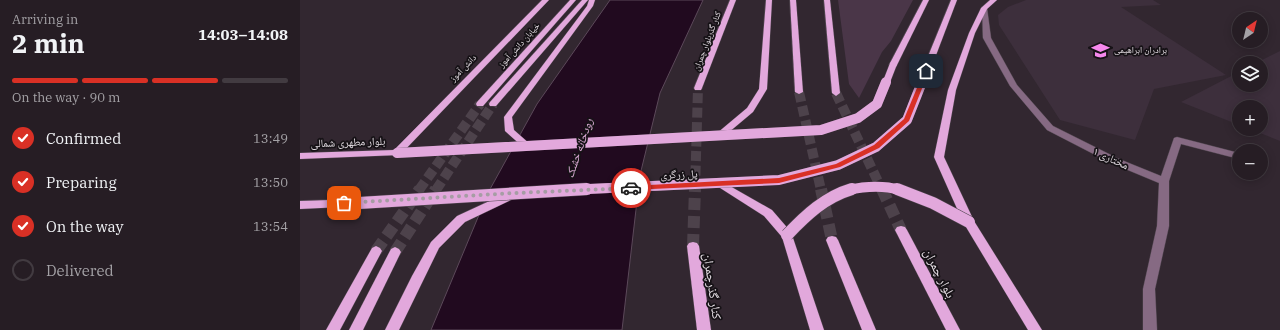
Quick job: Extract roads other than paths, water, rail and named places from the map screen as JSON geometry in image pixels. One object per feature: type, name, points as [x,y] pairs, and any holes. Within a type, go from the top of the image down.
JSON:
[{"type":"main road","name":"دانش آموز","points":[[396,153],[546,0]]},
{"type":"main road","name":"خیابان دانش آموز","points":[[480,104],[573,0]]},
{"type":"main road","name":"خیابان دانش آموز","points":[[493,104],[585,0]]},
{"type":"main road","points":[[526,145],[510,131],[508,117],[590,6],[592,0]]},
{"type":"main road","name":"کنار گذربلوار چمران","points":[[698,88],[733,0]]},
{"type":"main road","points":[[719,136],[750,110],[762,89],[769,0]]},
{"type":"main road","points":[[793,0],[799,92]]},
{"type":"main road","points":[[827,0],[836,93]]},
{"type":"main road","points":[[396,153],[821,130],[858,118],[877,104],[893,65],[926,0]]},
{"type":"main road","points":[[994,0],[984,8],[972,33],[952,90],[939,157],[969,222],[1035,330]]},
{"type":"main road","name":"پل زرگری","points":[[300,205],[779,180],[838,165],[876,147],[907,120],[955,1]]},
{"type":"main road","name":"بلوار مطهرى شمالى","points":[[300,156],[396,153]]},
{"type":"main road","points":[[720,184],[768,213],[787,235],[817,330]]},
{"type":"main road","points":[[787,235],[823,203],[847,189],[872,186],[899,190],[925,198],[969,222]]},
{"type":"main road","points":[[392,330],[435,245],[461,219],[515,193]]},
{"type":"main road","name":"بلوار چمران","points":[[901,230],[953,330]]},
{"type":"main road","points":[[832,240],[869,330]]},
{"type":"main road","name":"کنار گذرچمران","points":[[692,246],[704,330]]},
{"type":"main road","points":[[333,330],[376,251]]},
{"type":"main road","points":[[356,330],[395,252]]},
{"type":"street","name":"۱ مختاری","points":[[984,8],[987,38],[1014,86],[1050,128],[1115,161],[1164,181]]},
{"type":"street","points":[[1150,330],[1149,289],[1163,226],[1164,181],[1177,140],[1232,154]]},
{"type":"water","name":"رودخانه خشک","points":[[610,0],[703,0],[660,93],[640,175],[622,330],[431,330],[489,191],[537,104]]},
{"type":"tunnel","points":[[695,190],[698,88]]},
{"type":"tunnel","points":[[799,92],[821,190]]},
{"type":"tunnel","points":[[836,93],[882,190]]},
{"type":"tunnel","points":[[419,190],[480,104]]},
{"type":"tunnel","points":[[436,190],[493,104]]},
{"type":"tunnel","points":[[376,251],[420,189]]},
{"type":"tunnel","points":[[395,252],[436,189]]},
{"type":"tunnel","points":[[693,246],[695,189]]},
{"type":"tunnel","points":[[821,189],[832,240]]},
{"type":"tunnel","points":[[882,189],[901,230]]},
{"type":"place","name":"برادران ابراهیمی","points":[[1101,50]]}]
